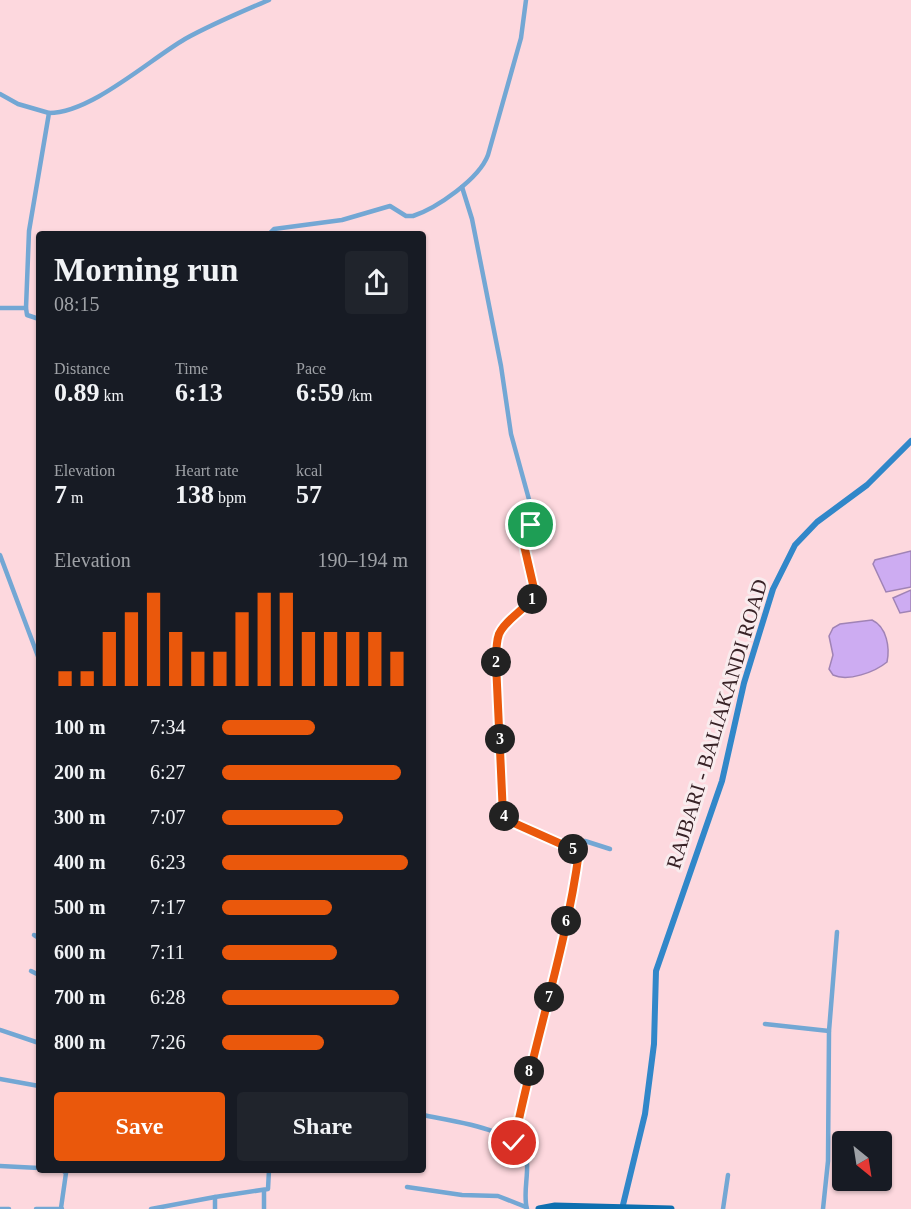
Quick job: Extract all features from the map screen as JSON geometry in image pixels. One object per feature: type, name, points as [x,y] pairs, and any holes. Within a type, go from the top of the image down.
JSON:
[{"type":"main road","name":"RAJBARI - BALIAKANDI ROAD","points":[[622,1208],[646,1102],[654,1044],[656,971],[722,781],[744,683],[773,589],[795,545],[817,522],[867,485],[911,441]]},
{"type":"main road","points":[[538,1209],[555,1206],[671,1209]]},
{"type":"street","points":[[0,94],[18,104],[49,113],[71,110],[186,39],[269,0]]},
{"type":"street","points":[[272,231],[342,220],[390,206],[406,216],[413,216],[462,187],[485,162],[488,155],[521,38],[526,0]]},
{"type":"street","points":[[36,317],[27,315],[26,308],[29,231],[49,113]]},
{"type":"street","points":[[462,187],[472,219],[501,366],[511,434],[533,520],[523,541],[535,593],[528,604],[502,629],[497,642],[503,815],[507,820],[579,852]]},
{"type":"street","points":[[0,308],[26,308]]},
{"type":"street","points":[[0,555],[36,651]]},
{"type":"street","points":[[514,1143],[533,1054],[560,952],[579,852],[585,841],[609,849]]},
{"type":"street","points":[[823,1209],[828,1161],[829,1031],[837,932]]},
{"type":"street","points":[[31,971],[36,974]]},
{"type":"street","points":[[765,1024],[829,1031]]},
{"type":"street","points":[[0,1030],[36,1042]]},
{"type":"street","points":[[0,1079],[36,1085]]},
{"type":"street","points":[[407,1187],[462,1195],[498,1196],[527,1208],[527,1161],[508,1137],[426,1116]]},
{"type":"street","points":[[0,1166],[36,1168]]},
{"type":"street","points":[[36,1209],[61,1208],[66,1173]]},
{"type":"street","points":[[264,1209],[264,1191],[268,1186],[268,1173]]},
{"type":"street","points":[[723,1209],[728,1175]]},
{"type":"street","points":[[151,1209],[264,1191]]},
{"type":"street","points":[[215,1209],[216,1197]]},
{"type":"street","points":[[0,1209],[9,1209]]},
{"type":"shaded area","points":[[911,551],[911,587],[886,592],[873,564],[875,560]]},
{"type":"shaded area","points":[[911,590],[911,611],[900,613],[893,598]]},
{"type":"shaded area","points":[[872,620],[881,628],[886,638],[887,662],[876,669],[854,677],[833,675],[829,669],[833,655],[829,636],[833,628],[840,624]]},
{"type":"route","points":[[514,1143],[524,1091],[560,952],[579,852],[507,820],[503,815],[497,642],[502,629],[532,600],[535,593],[523,541],[531,525]]}]
